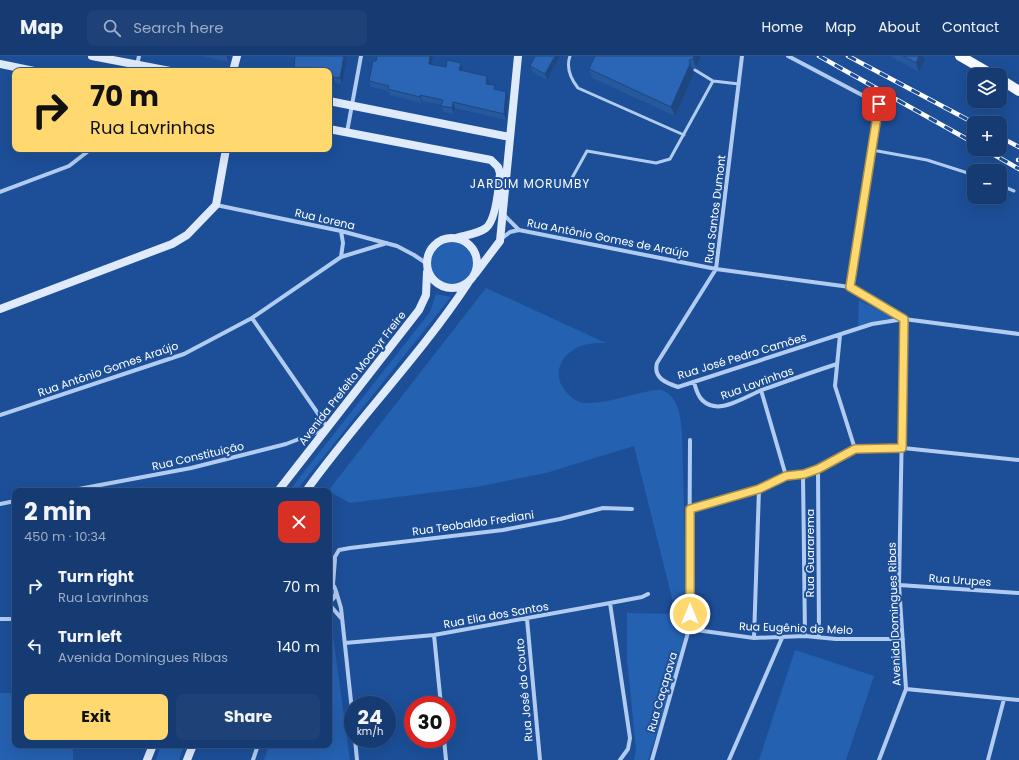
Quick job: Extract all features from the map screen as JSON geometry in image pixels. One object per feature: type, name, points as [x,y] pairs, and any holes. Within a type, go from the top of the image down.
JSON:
[{"type":"main road","points":[[92,56],[154,68]]},
{"type":"main road","points":[[234,68],[238,56]]},
{"type":"main road","points":[[308,488],[326,462],[444,319],[468,283],[500,241],[501,211],[518,56]]},
{"type":"main road","points":[[960,56],[981,68]]},
{"type":"main road","points":[[0,64],[19,68]]},
{"type":"main road","points":[[1007,83],[1019,91]]},
{"type":"main road","points":[[332,102],[510,137]]},
{"type":"main road","points":[[332,130],[347,132]]},
{"type":"main road","name":"Avenida Prefeito Moacyr Freire","points":[[280,488],[419,310],[426,296],[427,268],[430,249],[435,244],[449,238],[456,238],[476,233],[487,227],[493,219],[500,173],[498,167],[491,160],[347,132]]},
{"type":"main road","points":[[1,306],[172,244],[187,235],[216,205],[225,152]]},
{"type":"main road","points":[[456,238],[470,245],[474,252],[477,267],[475,274]]},
{"type":"main road","points":[[427,268],[438,285],[445,288],[453,289],[468,283]]},
{"type":"main road","points":[[146,760],[151,748]]},
{"type":"main road","points":[[187,760],[192,748]]},
{"type":"street","points":[[137,65],[140,56]]},
{"type":"street","points":[[347,132],[361,56]]},
{"type":"street","name":"Rua Santos Dumont","points":[[655,371],[657,363],[716,269],[742,56]]},
{"type":"street","points":[[788,56],[879,104],[850,287],[904,319],[1019,334]]},
{"type":"street","points":[[0,192],[69,166],[87,152]]},
{"type":"street","name":"Rua Lorena","points":[[216,205],[341,231],[387,243],[405,249],[427,268]]},
{"type":"street","name":"Rua Antônio Gomes de Araújo","points":[[501,211],[519,230]]},
{"type":"street","name":"Rua Antônio Gomes de Araújo","points":[[500,241],[510,232],[519,230],[716,269],[850,287]]},
{"type":"street","points":[[341,231],[343,243],[341,257]]},
{"type":"street","name":"Rua Antônio Gomes Araújo","points":[[0,415],[184,354],[252,318],[341,257],[387,243]]},
{"type":"street","points":[[252,318],[328,428]]},
{"type":"street","name":"Rua José Pedro Camões","points":[[655,371],[662,380],[678,387],[872,324],[904,319]]},
{"type":"street","name":"Avenida Domingues Ribas","points":[[879,760],[906,689],[900,585],[904,319]]},
{"type":"street","points":[[840,335],[835,386],[855,449]]},
{"type":"street","name":"Rua Lavrinhas","points":[[694,382],[697,394],[706,404],[715,407],[723,406],[761,390],[837,364]]},
{"type":"street","points":[[761,390],[786,476]]},
{"type":"street","name":"Rua Constituição","points":[[84,488],[191,468],[286,444],[328,428]]},
{"type":"street","name":"Rua Caçapava","points":[[652,760],[689,629],[690,440]]},
{"type":"street","points":[[690,509],[759,489],[786,476],[804,474],[818,469],[855,449],[902,448],[1019,460]]},
{"type":"street","name":"Rua Guararema","points":[[818,469],[819,637]]},
{"type":"street","name":"Rua Guararema","points":[[804,474],[805,636]]},
{"type":"street","points":[[754,638],[759,489]]},
{"type":"street","points":[[0,504],[12,502]]},
{"type":"street","name":"Rua Teobaldo Frediani","points":[[335,558],[339,550],[503,530],[560,519],[603,508],[632,509]]},
{"type":"street","points":[[332,562],[335,558]]},
{"type":"street","points":[[332,577],[335,558]]},
{"type":"street","points":[[332,585],[339,601],[351,696]]},
{"type":"street","name":"Rua Urupes","points":[[900,585],[1019,593]]},
{"type":"street","points":[[332,600],[336,591]]},
{"type":"street","name":"Rua Elia dos Santos","points":[[345,643],[434,635],[642,597],[648,594]]},
{"type":"street","points":[[610,603],[630,738],[628,749],[620,760]]},
{"type":"street","points":[[332,607],[341,619]]},
{"type":"street","points":[[0,619],[12,619]]},
{"type":"street","name":"Rua José do Couto","points":[[527,619],[540,760]]},
{"type":"street","name":"Rua Eugênio de Melo","points":[[689,629],[754,638],[805,636],[836,639],[903,639]]},
{"type":"street","points":[[434,635],[440,696]]},
{"type":"street","points":[[729,760],[782,638]]},
{"type":"street","points":[[906,689],[1019,700]]},
{"type":"street","points":[[988,760],[1004,699]]},
{"type":"street","points":[[253,760],[257,748]]},
{"type":"street","points":[[356,748],[357,760]]},
{"type":"street","points":[[445,748],[446,760]]},
{"type":"lane","points":[[570,56],[568,62],[572,78],[578,88],[684,135]]},
{"type":"lane","points":[[695,70],[713,81],[739,84]]},
{"type":"lane","points":[[567,187],[586,151],[656,163],[670,159],[713,81]]},
{"type":"lane","points":[[872,150],[927,160],[967,173]]},
{"type":"lane","points":[[1007,188],[1014,191]]},
{"type":"shaded area","points":[[447,241],[455,241],[460,242],[467,247],[472,254],[472,272],[467,279],[460,284],[447,285],[439,282],[432,275],[429,267],[429,259],[432,251],[439,244]]},
{"type":"shaded area","points":[[486,288],[606,343],[589,344],[577,347],[566,355],[562,361],[559,379],[565,391],[574,399],[580,402],[590,403],[614,400],[649,391],[658,390],[669,394],[673,398],[678,408],[682,431],[687,617],[680,659],[648,760],[634,760],[636,750],[627,659],[627,613],[676,614],[634,446],[546,473],[476,487],[350,503],[332,493],[332,488],[330,488]]},
{"type":"shaded area","points":[[436,294],[451,297],[298,488],[291,488],[430,312]]},
{"type":"shaded area","points":[[859,300],[896,319],[858,327]]},
{"type":"shaded area","points":[[332,628],[344,716],[344,748],[348,748],[350,760],[264,760],[268,748],[332,748]]},
{"type":"shaded area","points":[[795,650],[874,676],[846,760],[759,760]]},
{"type":"shaded area","points":[[0,693],[12,693],[12,748],[73,748],[73,760],[0,760]]},
{"type":"shaded area","points":[[160,748],[183,748],[179,760],[156,760]]},
{"type":"building","points":[[295,56],[344,56],[340,78],[333,77],[332,81],[332,68],[294,67]]},
{"type":"building","points":[[377,56],[430,56],[429,64],[446,67],[447,60],[461,63],[459,70],[487,76],[486,84],[495,85],[494,89],[506,92],[504,114],[453,102],[452,108],[441,106],[443,100],[420,95],[420,97],[388,89],[389,86],[369,81],[373,61],[376,61]]},
{"type":"building","points":[[535,56],[555,56],[545,74],[530,66]]},
{"type":"building","points":[[595,56],[694,56],[693,59],[689,60],[690,64],[671,107],[589,69]]},
{"type":"building","points":[[903,56],[919,56],[916,63]]},
{"type":"railway","points":[[819,56],[967,139]]},
{"type":"railway","points":[[848,56],[967,119]]},
{"type":"railway","points":[[1007,141],[1019,147]]},
{"type":"railway","points":[[996,156],[1019,169]]},
{"type":"district","name":"JARDIM MORUMBY","points":[[530,183]]},
{"type":"route","points":[[690,614],[690,509],[759,489],[786,476],[804,474],[818,469],[855,449],[902,448],[904,319],[850,287],[879,104]]}]
